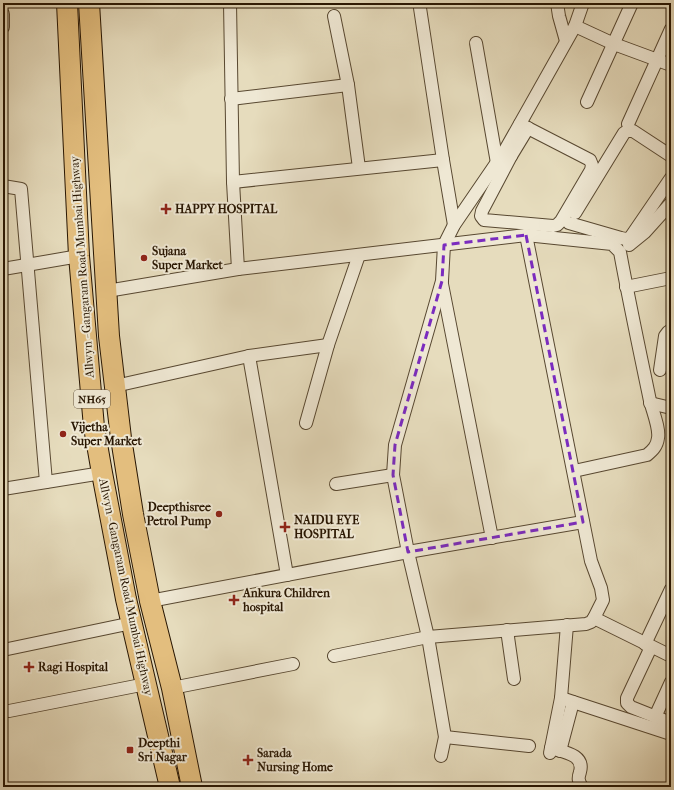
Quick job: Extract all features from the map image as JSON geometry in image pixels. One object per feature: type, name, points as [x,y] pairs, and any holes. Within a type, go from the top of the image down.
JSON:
[{"type":"highway","name":"Allwyn - Gangaram Road Mumbai Highway","points":[[67,3],[79,256],[94,427],[126,599],[170,787]]},
{"type":"highway","name":"Allwyn - Gangaram Road Mumbai Highway","points":[[89,3],[99,190],[109,336],[122,445],[133,514],[150,601],[172,688],[192,787]]},
{"type":"street","points":[[230,3],[233,182],[238,270]]},
{"type":"street","points":[[557,3],[566,42]]},
{"type":"street","points":[[524,126],[590,160],[592,165],[561,221],[557,225],[553,226],[484,220],[481,216],[508,154],[575,26],[584,3]]},
{"type":"street","points":[[587,102],[632,3]]},
{"type":"street","points":[[420,8],[442,160],[454,225]]},
{"type":"street","points":[[3,14],[3,28]]},
{"type":"street","points":[[334,16],[348,85],[359,168]]},
{"type":"street","points":[[575,26],[614,44],[671,65]]},
{"type":"street","points":[[628,124],[671,30]]},
{"type":"street","points":[[476,43],[497,163]]},
{"type":"street","points":[[231,99],[348,85]]},
{"type":"street","points":[[559,238],[624,133],[627,131],[634,131],[671,156]]},
{"type":"street","points":[[441,756],[445,737],[428,637],[408,552],[393,475],[395,445],[442,281],[444,245],[454,225],[497,163],[508,154]]},
{"type":"street","points":[[233,182],[442,160]]},
{"type":"street","points":[[569,223],[628,239],[671,178]]},
{"type":"street","points":[[3,186],[20,189],[46,482]]},
{"type":"street","points":[[620,252],[645,232],[671,203]]},
{"type":"street","points":[[107,291],[238,270],[526,234],[612,244],[620,252],[640,357],[658,433],[658,439],[655,449],[647,455],[574,471]]},
{"type":"street","points":[[334,656],[428,637],[586,624],[591,622],[594,618],[603,600],[601,588],[591,561],[526,234]]},
{"type":"street","points":[[306,423],[328,345],[359,254]]},
{"type":"street","points":[[3,269],[79,256]]},
{"type":"street","points":[[626,287],[671,278]]},
{"type":"street","points":[[442,281],[492,538]]},
{"type":"street","points":[[640,357],[661,364],[665,336],[671,330]]},
{"type":"street","points":[[115,386],[250,356],[328,345]]},
{"type":"street","points":[[250,356],[287,575]]},
{"type":"street","points":[[650,402],[671,408]]},
{"type":"street","points":[[3,489],[102,473]]},
{"type":"street","points":[[336,484],[393,475]]},
{"type":"street","points":[[150,601],[408,552],[583,522]]},
{"type":"street","points":[[671,589],[627,703],[631,707],[671,723]]},
{"type":"street","points":[[594,618],[648,646],[670,653]]},
{"type":"street","points":[[3,650],[132,623]]},
{"type":"street","points":[[563,720],[561,698],[567,625]]},
{"type":"street","points":[[507,630],[514,679]]},
{"type":"street","points":[[172,688],[293,664]]},
{"type":"street","points":[[655,717],[671,682]]},
{"type":"street","points":[[9,711],[146,684]]},
{"type":"street","points":[[561,698],[671,734]]},
{"type":"street","points":[[573,702],[563,720],[554,751],[574,756],[579,760],[581,768],[578,779],[582,787]]},
{"type":"street","points":[[445,737],[529,746]]},
{"type":"highlighted area","points":[[526,235],[583,522],[408,552],[393,475],[395,445],[442,281],[444,245]]},
{"type":"place","name":"HAPPY HOSPITAL","points":[[166,209]]},
{"type":"place","name":"Sujana Super Market","points":[[144,258]]},
{"type":"place","name":"Vijetha Super Market","points":[[63,434]]},
{"type":"place","name":"Deepthisree Petrol Pump","points":[[219,514]]},
{"type":"place","name":"NAIDU EYE HOSPITAL","points":[[285,527]]},
{"type":"place","name":"Ankura Children hospital","points":[[234,600]]},
{"type":"place","name":"Ragi Hospital","points":[[29,667]]},
{"type":"place","name":"Deepthi Sri Nagar","points":[[130,750]]},
{"type":"place","name":"Sarada Nursing Home","points":[[248,760]]}]
